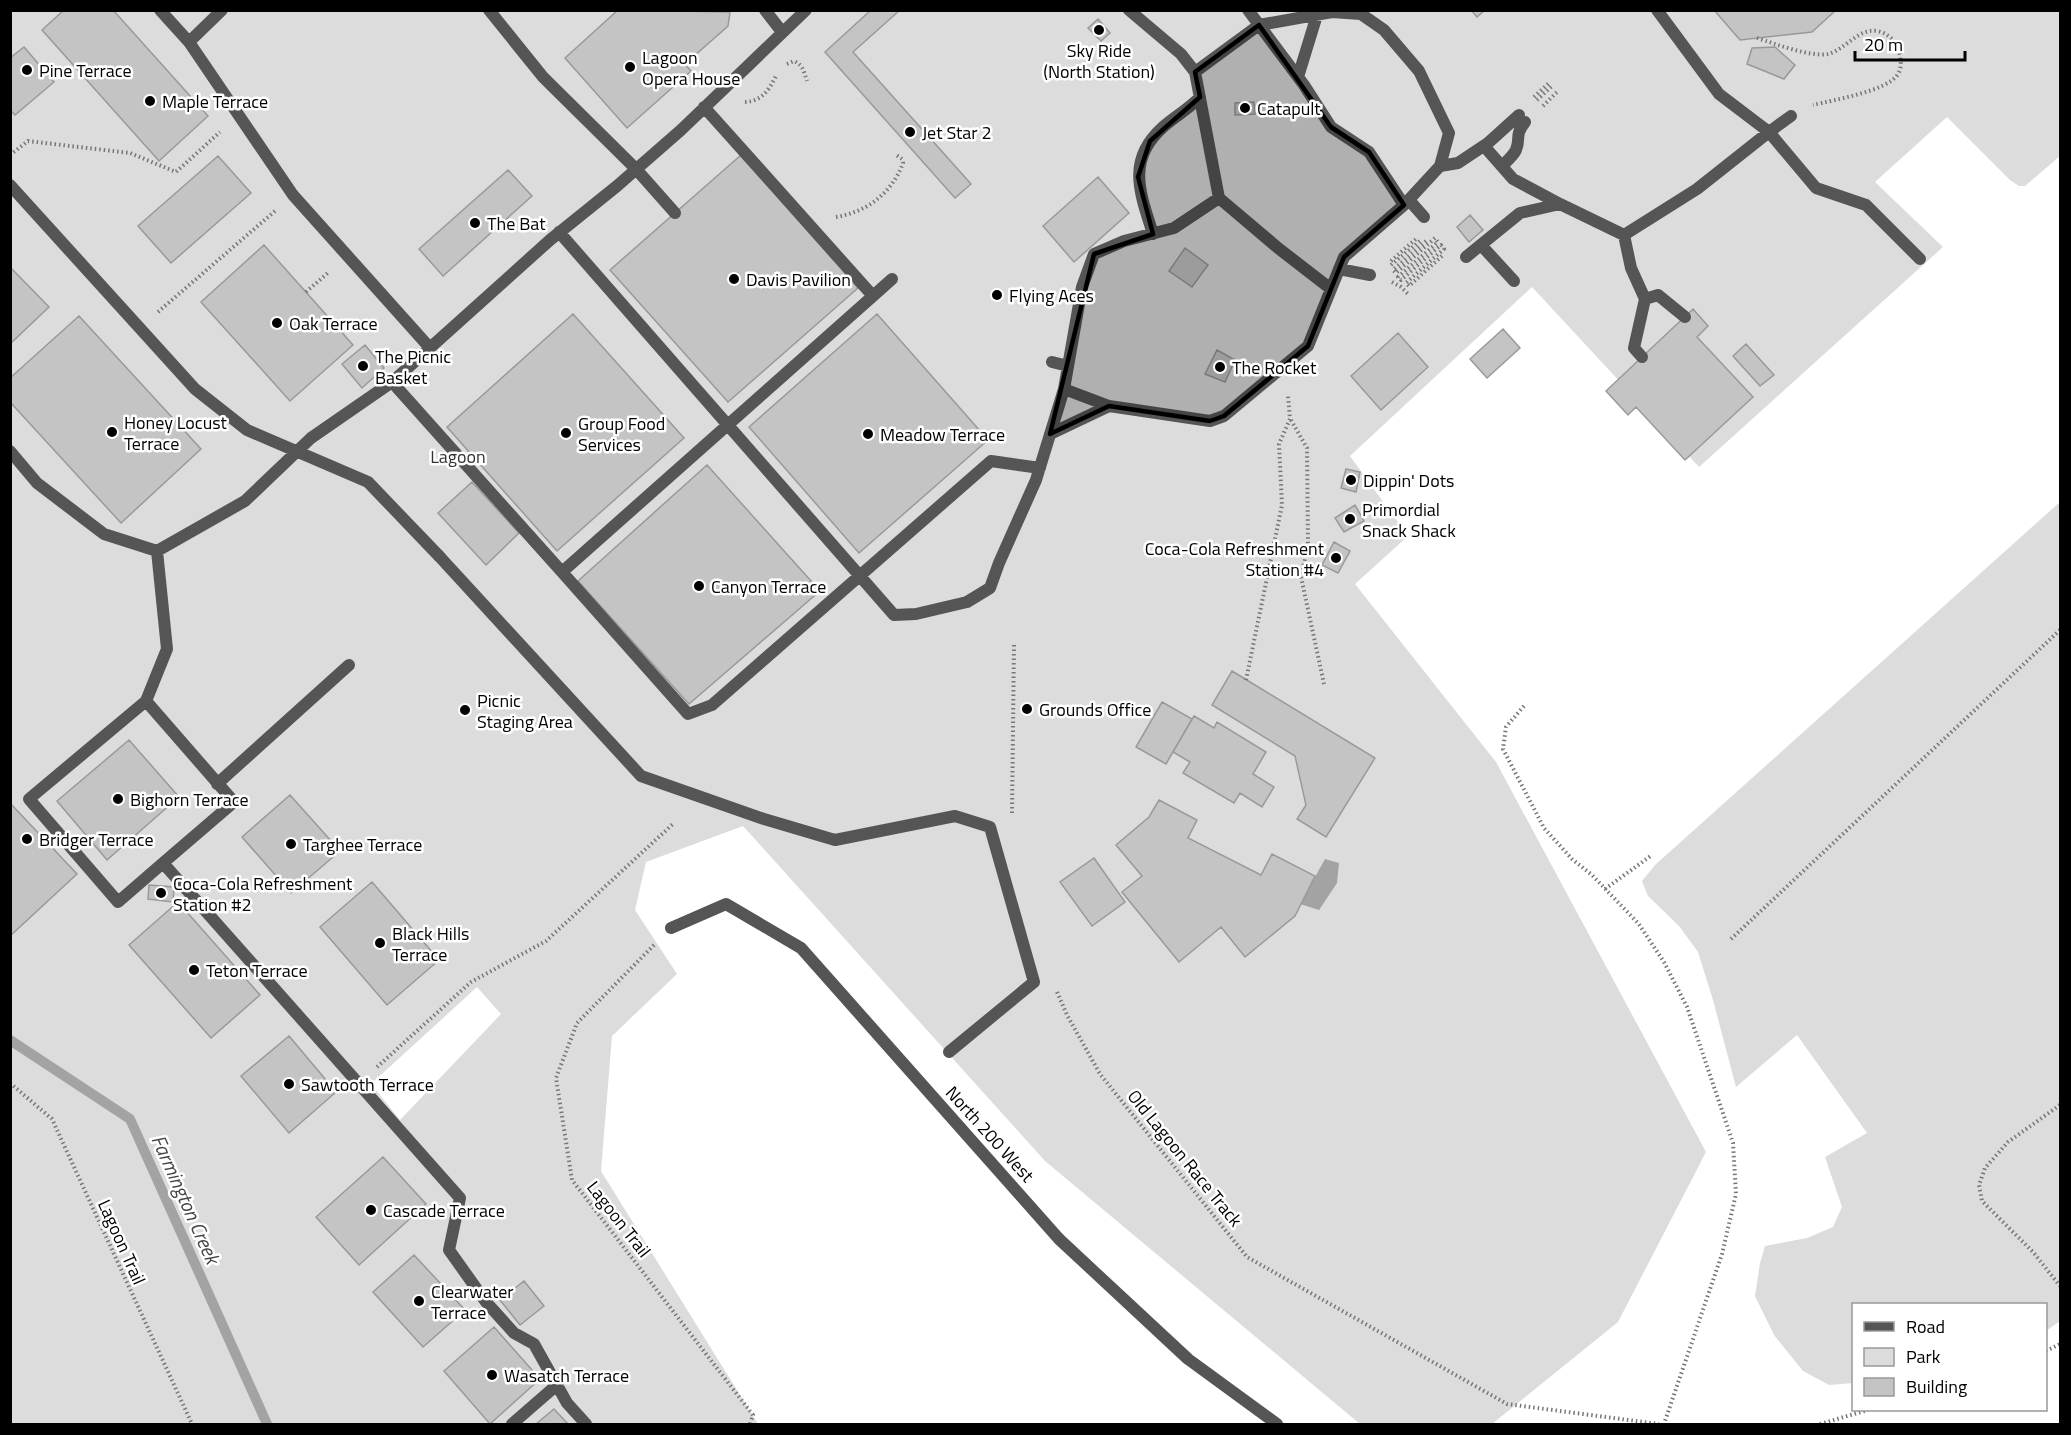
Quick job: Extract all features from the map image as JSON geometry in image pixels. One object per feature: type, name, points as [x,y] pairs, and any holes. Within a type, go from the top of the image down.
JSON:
[{"type":"street","points":[[160,10],[189,42],[293,195],[430,348]]},
{"type":"street","points":[[189,42],[222,10]]},
{"type":"street","points":[[489,10],[543,77],[636,169],[675,213]]},
{"type":"street","points":[[765,10],[782,32]]},
{"type":"street","points":[[10,451],[37,483],[104,534],[157,551],[245,501],[311,438],[392,382],[559,232],[636,169],[806,10]]},
{"type":"street","points":[[1129,10],[1181,54],[1195,72],[1219,198],[1331,289]]},
{"type":"street","points":[[1248,10],[1298,77],[1331,127],[1369,152],[1406,202],[1424,217]]},
{"type":"street","points":[[1657,10],[1719,94],[1769,132],[1816,188],[1866,205],[1920,259]]},
{"type":"street","points":[[1064,389],[1110,406],[1210,422],[1224,416],[1308,346],[1344,257],[1406,202],[1440,166],[1449,133],[1419,71],[1384,30],[1363,12],[1332,12],[1259,26],[1195,72]]},
{"type":"street","points":[[1298,77],[1317,15]]},
{"type":"street","points":[[1153,234],[1139,190],[1138,177],[1142,159],[1150,141],[1200,97]]},
{"type":"street","points":[[704,107],[873,296]]},
{"type":"street","points":[[1624,235],[1697,189],[1791,116]]},
{"type":"street","points":[[1440,166],[1458,163],[1522,119],[1517,134],[1515,153],[1502,166]]},
{"type":"street","points":[[1485,146],[1513,179],[1624,235]]},
{"type":"street","points":[[10,185],[195,389],[247,430],[368,482],[641,776],[764,819],[835,840],[955,816],[990,826],[1034,982],[949,1052]]},
{"type":"street","points":[[559,232],[894,615],[916,614],[967,602],[990,588],[1040,468],[1064,389],[1082,287],[1094,254],[1124,241],[1174,228],[1219,198]]},
{"type":"street","points":[[1466,257],[1520,213],[1560,204]]},
{"type":"street","points":[[1624,235],[1632,268],[1645,299],[1634,348],[1642,357]]},
{"type":"street","points":[[1482,245],[1514,281]]},
{"type":"street","points":[[1339,269],[1370,275]]},
{"type":"street","points":[[562,572],[892,279]]},
{"type":"street","points":[[1645,299],[1658,295],[1685,317]]},
{"type":"street","points":[[1052,362],[1068,366]]},
{"type":"street","points":[[392,382],[688,714],[712,705],[991,461],[1040,468]]},
{"type":"street","points":[[1050,434],[1110,406]]},
{"type":"street","points":[[146,701],[234,802],[118,902],[29,799],[146,701],[167,649],[157,551]]},
{"type":"street","points":[[217,784],[350,665]]},
{"type":"street","points":[[164,863],[460,1198],[449,1250],[486,1302],[514,1333],[534,1344],[567,1403],[586,1425]]},
{"type":"street","name":"North 200 West","points":[[671,928],[726,904],[801,948],[1059,1239],[1188,1359],[1277,1425]]},
{"type":"street","points":[[512,1425],[558,1384]]},
{"type":"path","points":[[1757,38],[1824,54],[1838,50],[1864,33],[1879,31],[1893,40],[1898,47],[1900,73],[1887,84],[1803,107],[1791,116]]},
{"type":"path","points":[[10,155],[28,141],[130,153],[176,172],[239,116]]},
{"type":"path","points":[[801,215],[834,218],[869,207],[891,186],[900,171],[902,159],[895,154]]},
{"type":"path","points":[[140,328],[293,195]]},
{"type":"path","points":[[1430,231],[1433,235],[1393,270],[1396,273],[1435,238],[1438,242],[1398,277],[1401,280],[1441,245],[1444,249],[1406,283],[1409,286],[1446,253]]},
{"type":"path","points":[[1421,237],[1390,267],[1387,264],[1421,237]]},
{"type":"path","points":[[1285,365],[1290,419],[1307,448],[1308,545],[1301,577],[1324,684]]},
{"type":"path","points":[[1246,680],[1282,505],[1279,444],[1290,419]]},
{"type":"path","points":[[1731,939],[2061,630]]},
{"type":"path","points":[[1014,642],[1012,810],[1014,822]]},
{"type":"path","points":[[1524,706],[1506,727],[1503,749],[1544,828],[1572,860],[1605,889],[1638,923],[1664,962],[1687,1007],[1733,1143],[1736,1194],[1722,1254],[1664,1425]]},
{"type":"path","points":[[359,1082],[471,982],[546,941],[674,823]]},
{"type":"path","points":[[1605,889],[1652,855]]},
{"type":"path","name":"Lagoon Trail","points":[[671,928],[577,1023],[556,1078],[572,1180],[753,1415],[750,1425]]},
{"type":"path","name":"Old Lagoon Race Track","points":[[1053,983],[1067,1015],[1100,1074],[1247,1257],[1507,1404],[1659,1425]]},
{"type":"path","name":"Lagoon Trail","points":[[10,1083],[52,1119],[192,1425]]},
{"type":"path","points":[[2061,1105],[2008,1142],[1985,1168],[1979,1185],[1982,1202],[2033,1252],[2061,1286]]},
{"type":"path","points":[[2047,1351],[2061,1344]]},
{"type":"path","points":[[1820,1425],[1865,1411]]},
{"type":"highlighted area","points":[[1259,25],[1331,127],[1369,152],[1404,205],[1344,257],[1308,346],[1224,416],[1210,421],[1109,406],[1050,434],[1094,254],[1153,234],[1138,177],[1150,141],[1200,97],[1195,72]]},
{"type":"green space","name":"Lagoon","points":[[10,11],[2060,11],[2060,156],[2025,186],[2019,186],[2010,180],[1947,117],[1875,182],[1943,247],[1699,467],[1532,287],[1350,456],[1408,536],[1355,584],[1496,762],[1706,1152],[1618,1322],[1492,1424],[1360,1424],[1045,1161],[743,826],[646,862],[635,910],[677,974],[612,1036],[601,1171],[758,1424],[11,1424]],"holes":[[[477,987],[501,1014],[400,1120],[371,1084]]]},
{"type":"green space","points":[[2060,502],[2060,1321],[2047,1330],[2047,1303],[1852,1303],[1852,1383],[1829,1385],[1803,1371],[1774,1335],[1755,1296],[1760,1263],[1765,1246],[1807,1238],[1833,1227],[1842,1207],[1825,1157],[1867,1133],[1797,1035],[1736,1087],[1698,952],[1679,926],[1648,896],[1642,881],[1655,865]]},
{"type":"shaded area","points":[[1325,859],[1339,863],[1337,883],[1319,910],[1300,904]]},
{"type":"building","name":"Maple Terrace","points":[[64,10],[113,10],[208,116],[159,161],[42,30]]},
{"type":"building","name":"Lagoon Opera House","points":[[618,10],[730,12],[728,26],[685,64],[691,71],[627,128],[565,58]]},
{"type":"building","name":"Jet Star 2","points":[[871,10],[900,10],[853,52],[971,184],[955,198],[825,52]]},
{"type":"building","points":[[1471,10],[1485,10],[1477,17]]},
{"type":"building","points":[[1714,10],[1836,10],[1812,32],[1740,40]]},
{"type":"building","name":"Sky Ride (North Station)","points":[[1098,19],[1110,33],[1101,41],[1088,28]]},
{"type":"building","name":"Pine Terrace","points":[[24,47],[54,82],[15,115],[10,110],[10,58]]},
{"type":"building","points":[[1775,47],[1795,65],[1784,79],[1747,64],[1752,48]]},
{"type":"building","name":"Catapult","points":[[1254,102],[1255,114],[1235,115],[1235,103]]},
{"type":"building","name":"Davis Pavilion","points":[[741,155],[858,288],[728,402],[610,270]]},
{"type":"building","points":[[218,156],[251,193],[171,263],[138,226]]},
{"type":"building","name":"The Bat","points":[[508,170],[532,196],[443,276],[419,249]]},
{"type":"building","points":[[1098,177],[1129,213],[1074,262],[1043,226]]},
{"type":"building","points":[[1470,215],[1483,230],[1469,242],[1457,227]]},
{"type":"building","name":"Oak Terrace","points":[[264,245],[353,345],[290,401],[201,302]]},
{"type":"building","points":[[1185,248],[1208,265],[1192,287],[1169,271]]},
{"type":"building","points":[[10,267],[49,307],[12,342],[10,341]]},
{"type":"building","points":[[1693,309],[1708,326],[1697,337],[1753,397],[1685,460],[1636,407],[1628,415],[1606,391]]},
{"type":"building","name":"Group Food Services","points":[[573,314],[684,438],[557,551],[447,427]]},
{"type":"building","name":"Meadow Terrace","points":[[877,314],[988,440],[859,553],[749,427]]},
{"type":"building","name":"Honey Locust Terrace","points":[[79,316],[201,449],[121,523],[10,402],[10,378]]},
{"type":"building","points":[[1503,329],[1520,348],[1487,378],[1470,359]]},
{"type":"building","points":[[1398,333],[1428,367],[1381,410],[1351,376]]},
{"type":"building","points":[[1746,344],[1774,375],[1760,386],[1733,356]]},
{"type":"building","name":"The Picnic Basket","points":[[365,345],[384,368],[362,388],[342,364]]},
{"type":"building","name":"The Rocket","points":[[1217,350],[1235,360],[1225,382],[1205,374]]},
{"type":"building","name":"Canyon Terrace","points":[[707,465],[820,591],[689,704],[578,581]]},
{"type":"building","name":"Dippin' Dots","points":[[1346,469],[1360,472],[1356,492],[1341,488]]},
{"type":"building","points":[[472,482],[519,533],[486,565],[438,513]]},
{"type":"building","name":"Primordial Snack Shack","points":[[1355,505],[1364,521],[1344,532],[1335,518]]},
{"type":"building","name":"Coca-Cola Refreshment Station #4","points":[[1334,542],[1350,551],[1338,573],[1322,565]]},
{"type":"building","points":[[1232,671],[1375,758],[1326,837],[1297,819],[1306,805],[1295,756],[1212,705]]},
{"type":"building","points":[[1162,702],[1192,719],[1166,764],[1136,747]]},
{"type":"building","points":[[1194,716],[1214,728],[1217,722],[1266,752],[1253,774],[1274,787],[1262,807],[1240,793],[1234,803],[1183,773],[1190,762],[1173,752]]},
{"type":"building","name":"Bighorn Terrace","points":[[129,740],[179,797],[107,860],[57,801]]},
{"type":"building","name":"Targhee Terrace","points":[[290,795],[340,851],[291,893],[242,837]]},
{"type":"building","points":[[1159,800],[1197,820],[1188,838],[1261,875],[1272,854],[1315,876],[1295,916],[1245,957],[1221,927],[1179,962],[1122,892],[1142,876],[1116,845],[1149,817]]},
{"type":"building","name":"Bridger Terrace","points":[[10,803],[77,874],[10,936]]},
{"type":"building","points":[[1094,858],[1125,902],[1092,926],[1060,882]]},
{"type":"building","name":"Black Hills Terrace","points":[[372,882],[439,960],[387,1005],[320,927]]},
{"type":"building","name":"Coca-Cola Refreshment Station #2","points":[[149,885],[174,887],[173,902],[148,899]]},
{"type":"building","name":"Teton Terrace","points":[[178,902],[260,995],[211,1038],[129,945]]},
{"type":"building","name":"Sawtooth Terrace","points":[[289,1036],[336,1092],[289,1133],[241,1076]]},
{"type":"building","name":"Cascade Terrace","points":[[383,1157],[426,1204],[359,1265],[316,1217]]},
{"type":"building","name":"Clearwater Terrace","points":[[414,1255],[465,1310],[423,1347],[373,1292]]},
{"type":"building","points":[[524,1281],[544,1306],[520,1325],[500,1300]]},
{"type":"building","name":"Wasatch Terrace","points":[[494,1327],[540,1379],[490,1424],[444,1371]]},
{"type":"building","points":[[554,1409],[568,1424],[536,1424]]},
{"type":"waterway","name":"Farmington Creek","points":[[10,1040],[130,1119],[267,1424]]},
{"type":"place","name":"Sky Ride (North Station)","points":[[1099,30]]},
{"type":"place","name":"Lagoon Opera House","points":[[630,67]]},
{"type":"place","name":"Pine Terrace","points":[[27,70]]},
{"type":"place","name":"Maple Terrace","points":[[150,101]]},
{"type":"place","name":"Catapult","points":[[1245,108]]},
{"type":"place","name":"Jet Star 2","points":[[910,132]]},
{"type":"place","name":"The Bat","points":[[475,223]]},
{"type":"place","name":"Davis Pavilion","points":[[734,279]]},
{"type":"place","name":"Flying Aces","points":[[997,295]]},
{"type":"place","name":"Oak Terrace","points":[[277,323]]},
{"type":"place","name":"The Picnic Basket","points":[[363,366]]},
{"type":"place","name":"The Rocket","points":[[1220,367]]},
{"type":"place","name":"Honey Locust Terrace","points":[[112,432]]},
{"type":"place","name":"Group Food Services","points":[[566,433]]},
{"type":"place","name":"Meadow Terrace","points":[[868,434]]},
{"type":"place","name":"Dippin' Dots","points":[[1351,480]]},
{"type":"place","name":"Primordial Snack Shack","points":[[1350,519]]},
{"type":"place","name":"Coca-Cola Refreshment Station #4","points":[[1336,558]]},
{"type":"place","name":"Canyon Terrace","points":[[699,586]]},
{"type":"place","name":"Grounds Office","points":[[1027,709]]},
{"type":"place","name":"Picnic Staging Area","points":[[465,710]]},
{"type":"place","name":"Bighorn Terrace","points":[[118,799]]},
{"type":"place","name":"Bridger Terrace","points":[[27,839]]},
{"type":"place","name":"Targhee Terrace","points":[[291,844]]},
{"type":"place","name":"Coca-Cola Refreshment Station #2","points":[[161,893]]},
{"type":"place","name":"Black Hills Terrace","points":[[380,943]]},
{"type":"place","name":"Teton Terrace","points":[[194,970]]},
{"type":"place","name":"Sawtooth Terrace","points":[[289,1084]]},
{"type":"place","name":"Cascade Terrace","points":[[371,1210]]},
{"type":"place","name":"Clearwater Terrace","points":[[419,1301]]},
{"type":"place","name":"Wasatch Terrace","points":[[492,1375]]}]
